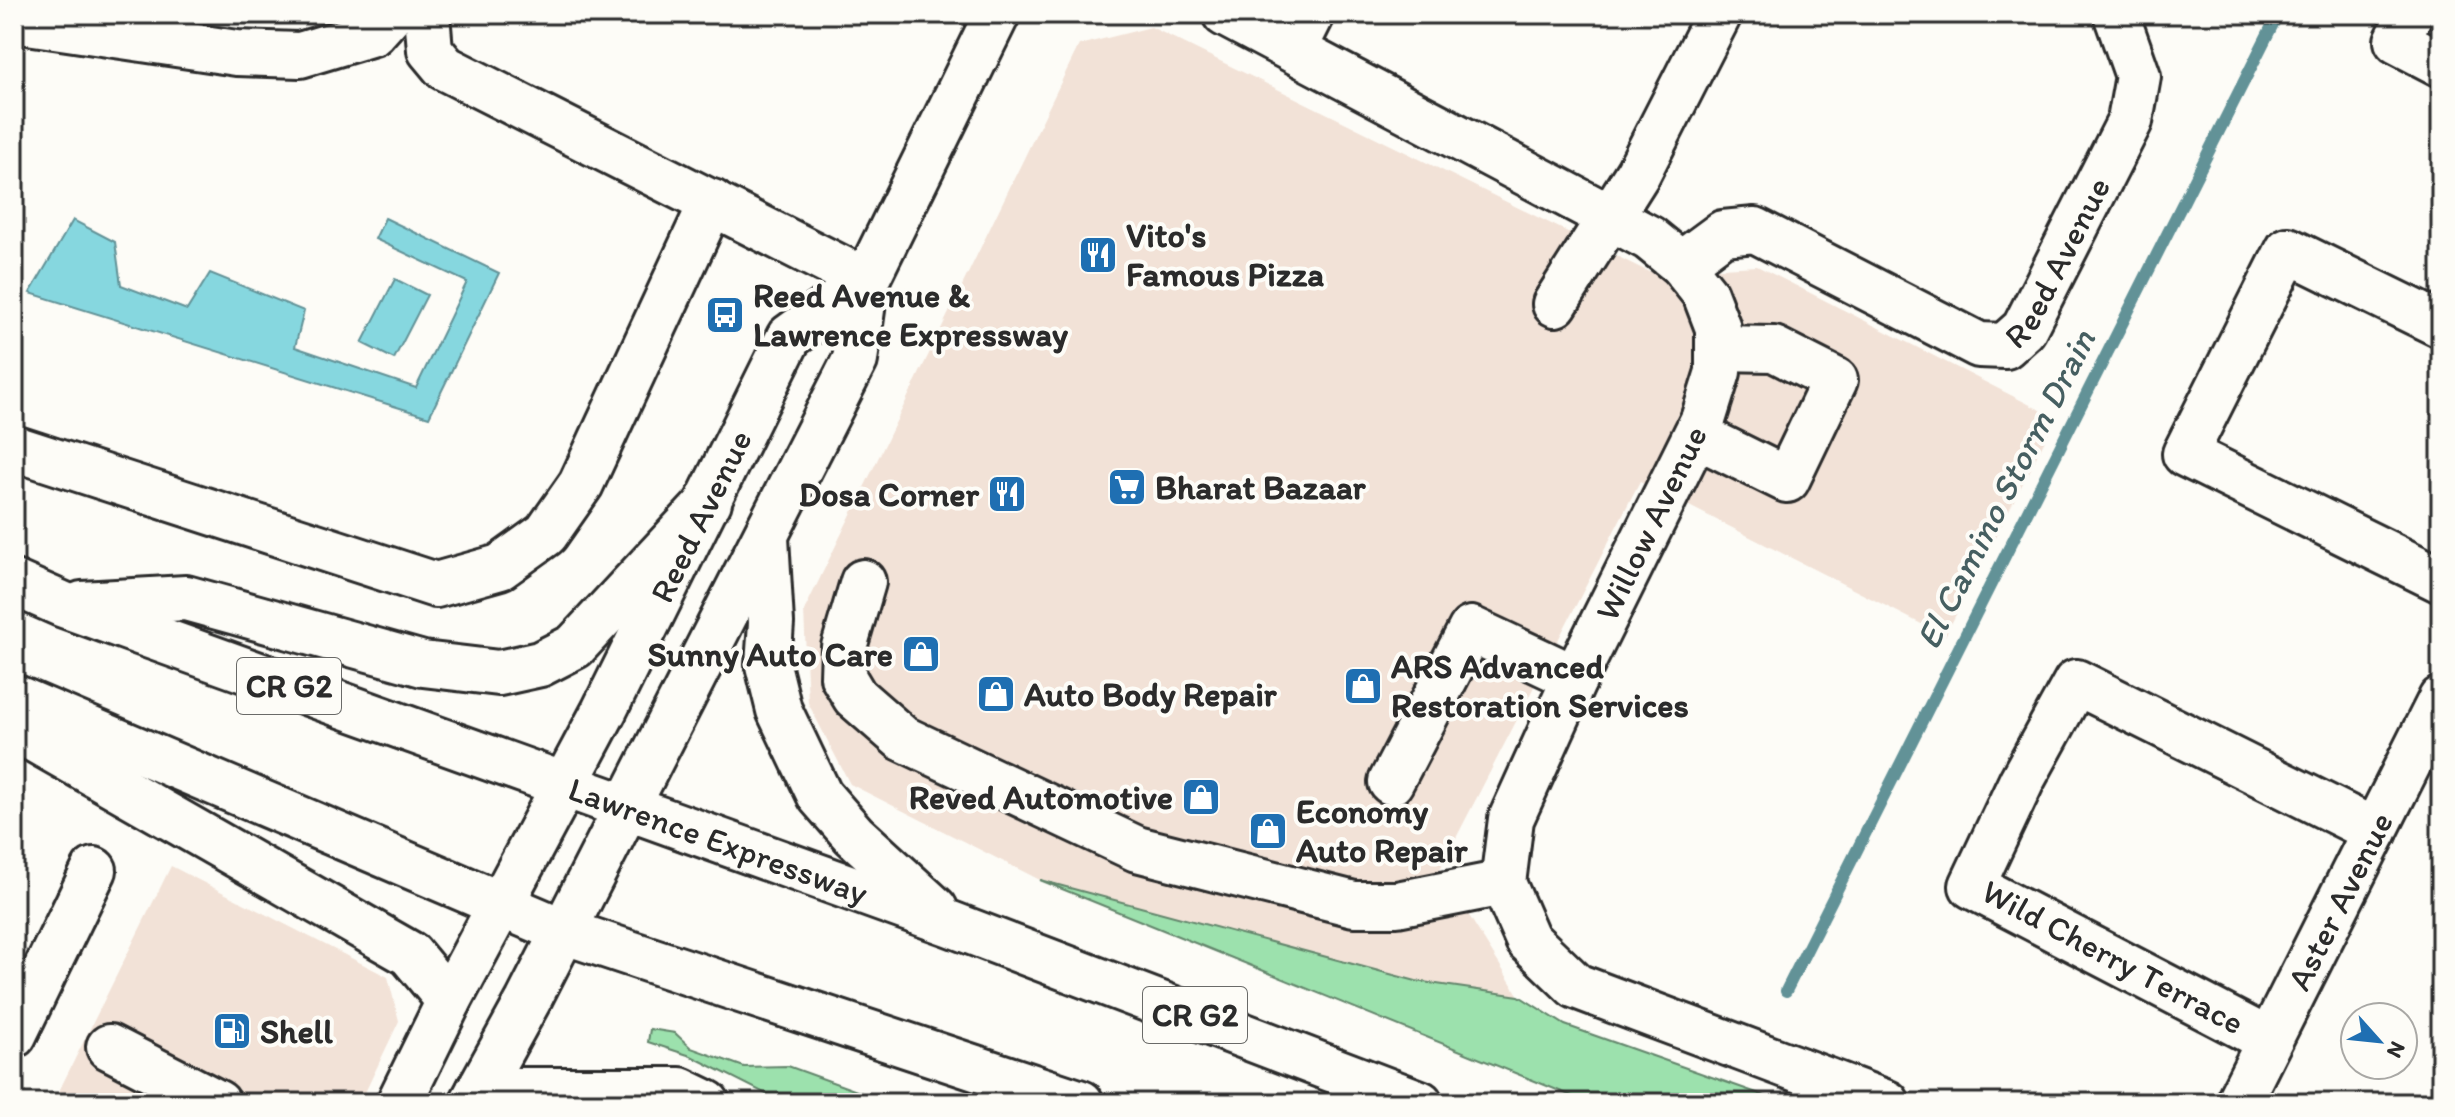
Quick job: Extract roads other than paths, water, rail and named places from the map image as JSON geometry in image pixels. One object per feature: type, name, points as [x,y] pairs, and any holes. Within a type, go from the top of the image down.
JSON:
[{"type":"main road","points":[[14,20],[237,53],[300,55],[373,33],[390,14]]},
{"type":"main road","points":[[427,14],[430,50],[445,68],[866,281]]},
{"type":"main road","name":"Reed Avenue","points":[[476,1096],[855,360],[866,281],[997,14]]},
{"type":"main road","name":"Willow Avenue","points":[[1225,14],[1303,32],[1649,238],[1681,264],[1705,294],[1718,328],[1718,372],[1696,435],[1575,678],[1511,819],[1503,883]]},
{"type":"main road","points":[[1555,304],[1638,173],[1719,14]]},
{"type":"main road","name":"Reed Avenue","points":[[1681,264],[1723,233],[1755,230],[1979,345],[2005,346],[2024,329],[2130,121],[2138,76],[2116,14]]},
{"type":"main road","points":[[2410,14],[2397,41],[2441,64]]},
{"type":"main road","points":[[14,448],[436,585],[500,567],[546,534],[581,484],[712,202]]},
{"type":"main road","points":[[2441,325],[2288,250],[2185,454],[2441,580]]},
{"type":"main road","name":"Reed Avenue","points":[[399,1103],[709,502],[789,337],[866,281]]},
{"type":"main road","points":[[1696,435],[1787,480],[1835,380],[1774,349],[1718,348]]},
{"type":"main road","points":[[64,605],[186,598],[423,664],[499,673],[540,664],[575,646],[709,502]]},
{"type":"main road","points":[[766,538],[771,623],[768,665],[779,710],[814,785],[854,835],[951,924]]},
{"type":"main road","points":[[863,582],[843,662],[843,677],[855,697],[902,738],[1137,849],[1354,904],[1397,904],[1503,883],[1528,940],[1576,986],[1887,1103]]},
{"type":"main road","name":"Lawrence Expressway","points":[[14,583],[64,605],[951,924],[1420,1103]]},
{"type":"main road","points":[[1391,782],[1471,629],[1575,678]]},
{"type":"main road","name":"Wild Cherry Terrace","points":[[2268,1040],[1972,886],[2022,780],[2076,682],[2375,831]]},
{"type":"main road","points":[[14,697],[563,931],[1081,1103]]},
{"type":"main road","name":"Aster Avenue","points":[[2238,1103],[2441,699]]},
{"type":"main road","points":[[14,728],[410,954],[449,1001]]},
{"type":"main road","points":[[14,1035],[94,870]]},
{"type":"main road","points":[[109,1047],[218,1103]]},
{"type":"main road","points":[[476,1096],[680,1090],[707,1103]]},
{"type":"water","points":[[385,218],[499,273],[429,417],[30,293],[73,220],[115,242],[121,285],[187,310],[210,273],[304,311],[295,347],[416,388],[467,282],[375,239]]},
{"type":"water","points":[[395,279],[427,295],[394,359],[362,343]]},
{"type":"waterway","name":"El Camino Storm Drain","points":[[1786,991],[2278,14]]},
{"type":"place","name":"Vito's Famous Pizza","points":[[1098,255]]},
{"type":"place","name":"Reed Avenue & Lawrence Expressway","points":[[725,315]]},
{"type":"place","name":"Bharat Bazaar","points":[[1127,487]]},
{"type":"place","name":"Dosa Corner","points":[[1007,494]]},
{"type":"place","name":"Sunny Auto Care","points":[[921,654]]},
{"type":"place","name":"ARS Advanced Restoration Services","points":[[1363,686]]},
{"type":"place","name":"Auto Body Repair","points":[[996,694]]},
{"type":"place","name":"Reved Automotive","points":[[1201,797]]},
{"type":"place","name":"Economy Auto Repair","points":[[1268,831]]},
{"type":"place","name":"Shell","points":[[232,1031]]}]
